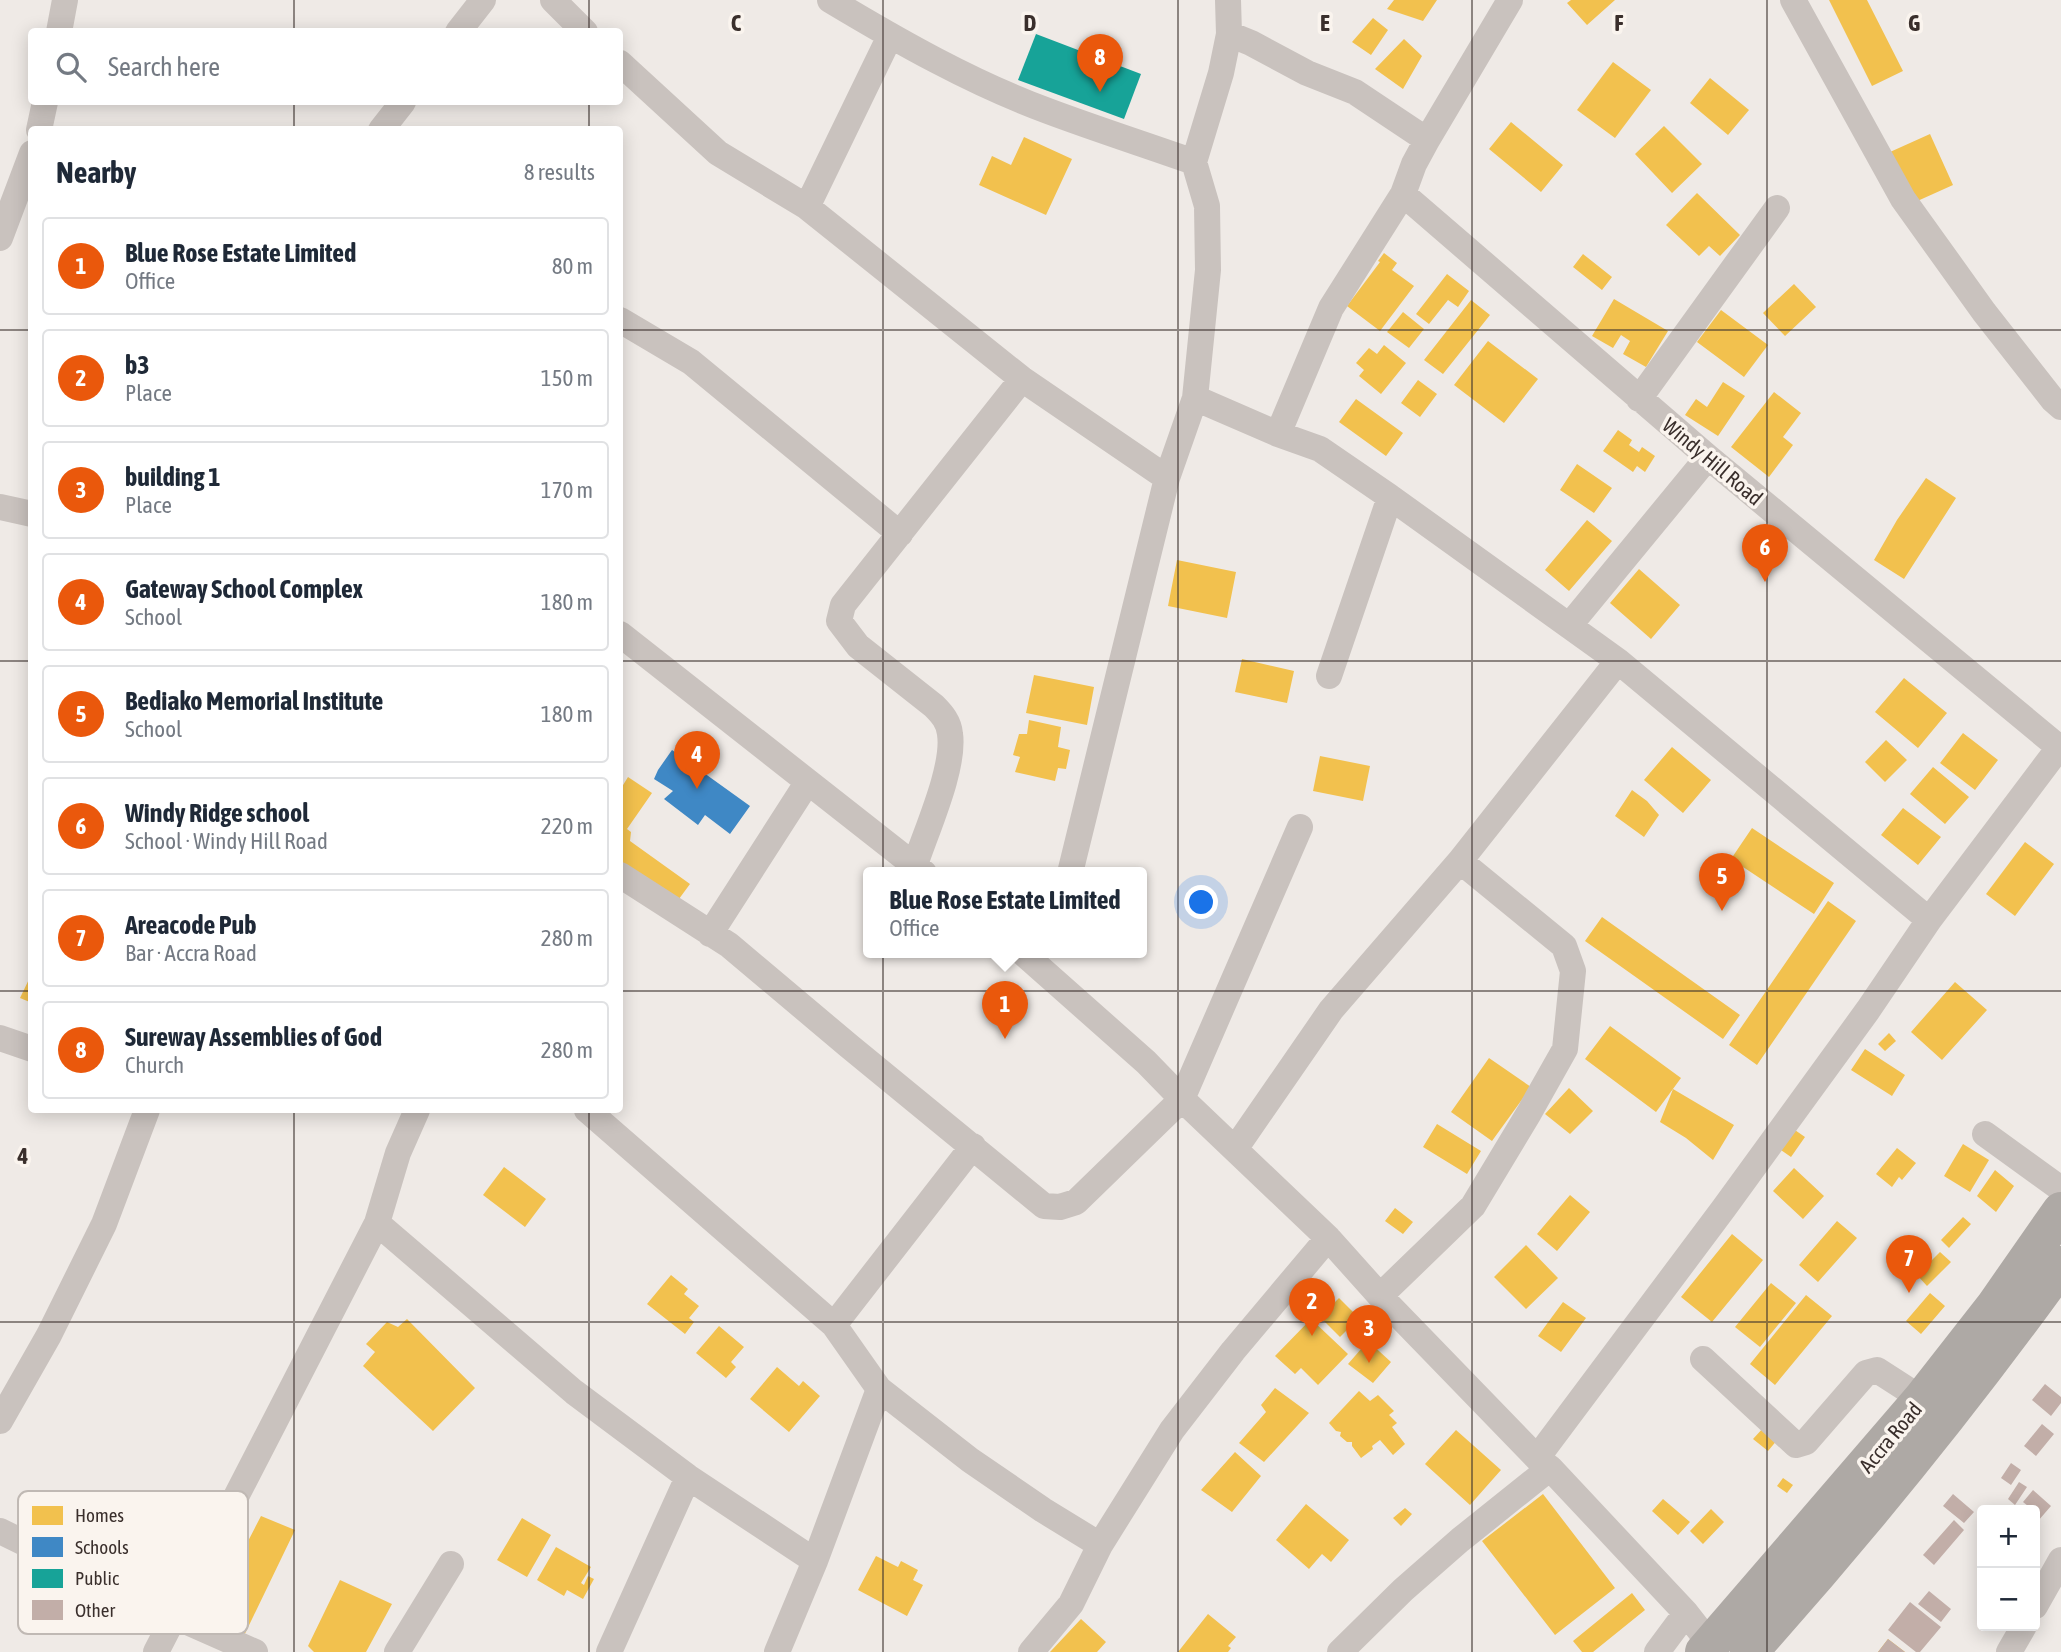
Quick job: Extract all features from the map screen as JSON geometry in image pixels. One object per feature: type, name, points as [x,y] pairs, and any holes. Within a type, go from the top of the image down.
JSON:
[{"type":"highway","name":"Accra Road","points":[[1707,1649],[1922,1399],[1994,1307],[2061,1211]]},
{"type":"highway","name":"Accra Road","points":[[1749,1652],[1911,1464],[2005,1343],[2061,1265]]},
{"type":"street","points":[[60,28],[65,0]]},
{"type":"street","points":[[461,28],[483,0]]},
{"type":"street","points":[[553,0],[581,28]]},
{"type":"street","points":[[830,0],[890,36],[974,79],[1047,111],[1194,162]]},
{"type":"street","points":[[1071,867],[1167,478],[1195,398],[1208,270],[1207,206],[1194,162],[1221,73],[1229,34],[1228,0]]},
{"type":"street","points":[[1278,434],[1331,308],[1402,194],[1427,139],[1510,0]]},
{"type":"street","points":[[1793,0],[1903,199],[1984,312],[2061,407]]},
{"type":"street","points":[[1229,34],[1307,73],[1356,92],[1427,139]]},
{"type":"street","points":[[807,207],[890,36]]},
{"type":"street","points":[[623,66],[718,153],[807,207],[1022,379],[1167,478]]},
{"type":"street","points":[[40,126],[44,105]]},
{"type":"street","points":[[384,126],[401,105]]},
{"type":"street","points":[[0,238],[28,164]]},
{"type":"street","name":"Windy Hill Road","points":[[1402,194],[1708,457],[2060,747]]},
{"type":"street","points":[[1639,399],[1777,208]]},
{"type":"street","points":[[623,322],[691,362],[900,534]]},
{"type":"street","points":[[920,867],[951,760],[950,732],[945,718],[934,706],[858,646],[839,621],[843,605],[1022,379]]},
{"type":"street","points":[[1195,398],[1320,449],[1390,497],[1618,661],[1929,920]]},
{"type":"street","points":[[1569,626],[1708,457]]},
{"type":"street","points":[[1329,676],[1390,497]]},
{"type":"street","points":[[0,507],[28,513]]},
{"type":"street","points":[[623,636],[916,867]]},
{"type":"street","points":[[1235,1149],[1331,1010],[1460,861],[1618,661]]},
{"type":"street","points":[[1340,1652],[1403,1590],[1544,1463],[1868,1010],[1929,920],[2060,747]]},
{"type":"street","points":[[710,934],[807,783]]},
{"type":"street","points":[[623,878],[729,945],[1044,1206],[1060,1207],[1076,1202],[1182,1099],[1300,827]]},
{"type":"street","points":[[1380,1296],[1473,1206],[1564,1049],[1573,971],[1564,946],[1460,861]]},
{"type":"street","points":[[1048,962],[1182,1099],[1328,1238],[1380,1296],[1544,1463],[1686,1613],[1707,1649]]},
{"type":"street","points":[[0,1038],[28,1048]]},
{"type":"street","points":[[0,1420],[49,1335],[104,1224],[146,1113]]},
{"type":"street","points":[[239,1491],[377,1223],[398,1153],[416,1113]]},
{"type":"street","points":[[590,1113],[834,1325],[879,1389],[970,1460],[1100,1545]]},
{"type":"street","points":[[1985,1134],[2061,1189]]},
{"type":"street","points":[[834,1325],[973,1146]]},
{"type":"street","points":[[377,1223],[574,1392],[688,1477],[815,1561]]},
{"type":"street","points":[[1031,1652],[1071,1604],[1100,1545],[1172,1430],[1233,1351],[1328,1238]]},
{"type":"street","points":[[1703,1359],[1796,1445],[1806,1442],[1866,1373],[1877,1370],[1922,1399]]},
{"type":"street","points":[[777,1652],[815,1561],[879,1389]]},
{"type":"street","points":[[609,1652],[688,1477]]},
{"type":"street","points":[[0,1531],[18,1540]]},
{"type":"street","points":[[2040,1597],[2061,1560]]},
{"type":"street","points":[[397,1652],[451,1564]]},
{"type":"street","points":[[1657,1652],[1686,1613]]},
{"type":"street","points":[[2009,1652],[2021,1631]]},
{"type":"street","points":[[156,1652],[165,1634]]},
{"type":"street","points":[[214,1634],[255,1652]]},
{"type":"building: Homes","points":[[1394,0],[1437,0],[1423,21],[1387,9]]},
{"type":"building: Homes","points":[[1571,0],[1615,0],[1587,25],[1567,3]]},
{"type":"building: Homes","points":[[1829,0],[1867,0],[1903,71],[1872,86]]},
{"type":"building: Homes","points":[[1373,18],[1388,30],[1371,55],[1352,42]]},
{"type":"building: Homes","points":[[1404,39],[1422,56],[1403,89],[1375,69]]},
{"type":"building: Homes","points":[[1613,62],[1651,90],[1615,138],[1577,110]]},
{"type":"building: Homes","points":[[1710,78],[1749,110],[1728,135],[1690,103]]},
{"type":"building: Homes","points":[[1511,122],[1563,165],[1541,192],[1489,149]]},
{"type":"building: Homes","points":[[1664,126],[1702,164],[1672,193],[1635,154]]},
{"type":"building: Homes","points":[[1930,134],[1953,185],[1913,203],[1890,152]]},
{"type":"building: Homes","points":[[1024,137],[1072,159],[1046,215],[979,185],[992,156],[1011,165]]},
{"type":"building: Homes","points":[[1697,193],[1740,235],[1720,256],[1709,246],[1699,256],[1666,225]]},
{"type":"building: Homes","points":[[1384,253],[1397,263],[1392,270],[1414,286],[1380,331],[1347,306]]},
{"type":"building: Homes","points":[[1583,254],[1612,277],[1602,290],[1573,267]]},
{"type":"building: Homes","points":[[1447,274],[1469,291],[1458,307],[1448,300],[1429,324],[1416,314]]},
{"type":"building: Homes","points":[[1794,284],[1816,307],[1785,336],[1763,313]]},
{"type":"building: Homes","points":[[1614,299],[1668,331],[1646,367],[1623,354],[1630,341],[1621,335],[1613,348],[1592,336]]},
{"type":"building: Homes","points":[[1471,300],[1490,315],[1443,374],[1424,360]]},
{"type":"building: Homes","points":[[1721,310],[1768,345],[1744,377],[1697,342]]},
{"type":"building: Homes","points":[[1403,312],[1424,329],[1409,348],[1387,332]]},
{"type":"building: Homes","points":[[1488,341],[1538,379],[1504,423],[1454,385]]},
{"type":"building: Homes","points":[[1384,345],[1406,363],[1381,394],[1359,376],[1364,370],[1356,363],[1369,348],[1377,354]]},
{"type":"building: Homes","points":[[1418,380],[1437,394],[1420,417],[1401,403]]},
{"type":"building: Homes","points":[[1723,382],[1745,396],[1718,436],[1685,415],[1696,399],[1707,407]]},
{"type":"building: Homes","points":[[1774,392],[1801,413],[1783,437],[1793,445],[1769,477],[1731,447]]},
{"type":"building: Homes","points":[[1356,399],[1403,433],[1386,456],[1339,422]]},
{"type":"building: Homes","points":[[1618,430],[1632,440],[1629,445],[1639,452],[1642,447],[1655,456],[1645,472],[1637,466],[1633,472],[1603,451]]},
{"type":"building: Homes","points":[[1577,464],[1612,488],[1594,513],[1560,490]]},
{"type":"building: Homes","points":[[1926,478],[1956,498],[1904,579],[1874,560]]},
{"type":"building: Homes","points":[[1587,520],[1612,541],[1569,591],[1545,570]]},
{"type":"building: Homes","points":[[1177,560],[1236,572],[1227,618],[1168,606]]},
{"type":"building: Homes","points":[[1639,569],[1680,605],[1651,639],[1610,603]]},
{"type":"building: Homes","points":[[1242,659],[1294,671],[1287,703],[1235,692]]},
{"type":"building: Homes","points":[[1034,675],[1094,687],[1087,725],[1026,713]]},
{"type":"building: Homes","points":[[1904,678],[1947,713],[1918,748],[1875,712]]},
{"type":"building: Homes","points":[[1029,720],[1061,727],[1058,747],[1070,750],[1066,769],[1058,768],[1055,781],[1015,772],[1020,757],[1013,755],[1019,734],[1027,734]]},
{"type":"building: Homes","points":[[1963,733],[1998,760],[1975,790],[1940,763]]},
{"type":"building: Homes","points":[[1886,740],[1907,760],[1885,782],[1865,762]]},
{"type":"building: Homes","points":[[1672,747],[1711,780],[1683,813],[1644,780]]},
{"type":"building: Homes","points":[[1320,756],[1370,766],[1363,801],[1313,791]]},
{"type":"building: Homes","points":[[1933,767],[1969,797],[1945,824],[1910,794]]},
{"type":"building: Homes","points":[[628,777],[652,793],[627,829],[631,832],[630,841],[690,884],[676,903],[623,867],[623,785]]},
{"type":"building: Homes","points":[[1632,790],[1647,801],[1659,815],[1644,837],[1615,816]]},
{"type":"building: Homes","points":[[1903,808],[1941,837],[1918,865],[1881,835]]},
{"type":"building: Homes","points":[[1752,828],[1834,883],[1814,914],[1731,859]]},
{"type":"building: Homes","points":[[2025,842],[2054,864],[2015,916],[1986,894]]},
{"type":"building: Homes","points":[[1828,901],[1856,921],[1757,1065],[1729,1045]]},
{"type":"building: Homes","points":[[1602,917],[1740,1015],[1723,1039],[1585,941]]},
{"type":"building: Homes","points":[[28,981],[28,1001],[20,998]]},
{"type":"building: Homes","points":[[1955,982],[1987,1010],[1942,1060],[1911,1032]]},
{"type":"building: Homes","points":[[1610,1026],[1681,1078],[1656,1112],[1585,1059]]},
{"type":"building: Homes","points":[[1889,1033],[1896,1041],[1885,1051],[1878,1044]]},
{"type":"building: Homes","points":[[1865,1049],[1905,1075],[1892,1096],[1851,1070]]},
{"type":"building: Homes","points":[[1489,1058],[1531,1087],[1492,1141],[1451,1112]]},
{"type":"building: Homes","points":[[1569,1088],[1593,1111],[1570,1134],[1545,1114]]},
{"type":"building: Homes","points":[[1673,1089],[1734,1125],[1713,1160],[1686,1138],[1660,1122]]},
{"type":"building: Homes","points":[[1437,1124],[1481,1151],[1467,1174],[1423,1147]]},
{"type":"building: Homes","points":[[1792,1128],[1805,1137],[1791,1157],[1778,1148]]},
{"type":"building: Homes","points":[[1963,1144],[1989,1160],[1970,1192],[1944,1176]]},
{"type":"building: Homes","points":[[1897,1148],[1916,1163],[1902,1180],[1899,1177],[1892,1187],[1876,1174]]},
{"type":"building: Homes","points":[[504,1167],[546,1199],[525,1227],[483,1195]]},
{"type":"building: Homes","points":[[1794,1168],[1824,1196],[1803,1219],[1773,1191]]},
{"type":"building: Homes","points":[[1995,1170],[2014,1186],[1996,1212],[1977,1196]]},
{"type":"building: Homes","points":[[1570,1195],[1590,1212],[1557,1251],[1537,1234]]},
{"type":"building: Homes","points":[[1395,1208],[1413,1222],[1403,1234],[1385,1221]]},
{"type":"building: Homes","points":[[1963,1217],[1971,1224],[1949,1248],[1941,1240]]},
{"type":"building: Homes","points":[[1837,1221],[1857,1238],[1818,1282],[1799,1265]]},
{"type":"building: Homes","points":[[1732,1234],[1763,1260],[1712,1322],[1681,1297]]},
{"type":"building: Homes","points":[[1526,1245],[1558,1278],[1526,1309],[1494,1277]]},
{"type":"building: Homes","points":[[1940,1252],[1951,1262],[1927,1286],[1917,1275]]},
{"type":"building: Homes","points":[[671,1275],[688,1289],[684,1294],[699,1306],[689,1318],[694,1322],[685,1334],[647,1304]]},
{"type":"building: Homes","points":[[1771,1283],[1796,1303],[1760,1347],[1735,1327]]},
{"type":"building: Homes","points":[[1930,1293],[1945,1306],[1921,1334],[1906,1321]]},
{"type":"building: Homes","points":[[1806,1295],[1832,1316],[1775,1385],[1750,1364]]},
{"type":"building: Homes","points":[[1339,1298],[1359,1318],[1340,1337],[1320,1317]]},
{"type":"building: Homes","points":[[1563,1302],[1586,1318],[1561,1352],[1538,1336]]},
{"type":"building: Homes","points":[[407,1319],[475,1388],[433,1431],[363,1366],[375,1352],[366,1344],[387,1322],[398,1327]]},
{"type":"building: Homes","points":[[1311,1319],[1348,1354],[1318,1385],[1301,1368],[1295,1374],[1275,1356]]},
{"type":"building: Homes","points":[[719,1326],[744,1347],[731,1362],[736,1367],[726,1378],[696,1353]]},
{"type":"building: Homes","points":[[1368,1341],[1391,1362],[1373,1383],[1348,1364]]},
{"type":"building: Homes","points":[[777,1367],[799,1386],[803,1381],[820,1396],[789,1432],[750,1399]]},
{"type":"building: Homes","points":[[1275,1388],[1309,1413],[1264,1462],[1239,1443],[1266,1412],[1261,1405]]},
{"type":"building: Homes","points":[[1359,1391],[1370,1401],[1378,1395],[1394,1411],[1389,1415],[1397,1423],[1392,1427],[1405,1444],[1393,1455],[1380,1440],[1361,1458],[1352,1442],[1347,1442],[1340,1436],[1341,1432],[1336,1431],[1329,1423]]},
{"type":"building: Homes","points":[[1764,1427],[1778,1439],[1768,1451],[1753,1439]]},
{"type":"building: Homes","points":[[1456,1430],[1501,1470],[1470,1505],[1425,1464]]},
{"type":"building: Homes","points":[[1235,1452],[1261,1476],[1232,1512],[1201,1490]]},
{"type":"building: Homes","points":[[1783,1478],[1793,1485],[1787,1493],[1777,1486]]},
{"type":"building: Homes","points":[[1543,1494],[1615,1588],[1555,1635],[1482,1541]]},
{"type":"building: Homes","points":[[1663,1499],[1690,1522],[1678,1535],[1652,1511]]},
{"type":"building: Homes","points":[[1306,1504],[1349,1540],[1331,1562],[1322,1554],[1309,1569],[1276,1540]]},
{"type":"building: Homes","points":[[1405,1508],[1412,1514],[1401,1526],[1393,1518]]},
{"type":"building: Homes","points":[[1711,1509],[1724,1522],[1703,1544],[1690,1531]]},
{"type":"building: Homes","points":[[261,1516],[295,1530],[248,1627],[248,1541]]},
{"type":"building: Homes","points":[[522,1518],[551,1535],[527,1577],[497,1560]]},
{"type":"building: Homes","points":[[556,1547],[591,1567],[581,1583],[584,1585],[588,1576],[594,1579],[583,1599],[567,1590],[564,1596],[537,1580]]},
{"type":"building: Homes","points":[[876,1556],[898,1567],[901,1561],[918,1570],[913,1580],[923,1585],[907,1616],[858,1590]]},
{"type":"building: Homes","points":[[340,1580],[392,1604],[366,1652],[314,1652],[308,1646]]},
{"type":"building: Homes","points":[[1632,1593],[1645,1610],[1593,1652],[1582,1652],[1573,1641]]},
{"type":"building: Homes","points":[[1208,1614],[1236,1637],[1228,1646],[1231,1648],[1228,1652],[1178,1652]]},
{"type":"building: Homes","points":[[1081,1619],[1106,1642],[1097,1652],[1050,1652]]},
{"type":"building: Homes","points":[[220,1634],[245,1634],[240,1644]]},
{"type":"building: Homes","points":[[1888,1639],[1905,1652],[1878,1652]]},
{"type":"building: Schools","points":[[672,750],[750,806],[730,834],[705,815],[698,825],[664,799],[673,791],[654,779]]},
{"type":"building: Public","points":[[1036,34],[1141,74],[1124,119],[1018,80]]},
{"type":"building: Other","points":[[2045,1384],[2061,1397],[2061,1403],[2051,1416],[2032,1400]]},
{"type":"building: Other","points":[[2042,1424],[2054,1434],[2036,1456],[2024,1446]]},
{"type":"building: Other","points":[[2011,1463],[2021,1470],[2011,1485],[2001,1478]]},
{"type":"building: Other","points":[[2019,1482],[2027,1487],[2015,1505],[2008,1499]]},
{"type":"building: Other","points":[[2033,1490],[2051,1506],[2040,1519],[2040,1505],[2027,1505],[2023,1502]]},
{"type":"building: Other","points":[[1953,1494],[1974,1512],[1964,1523],[1943,1506]]},
{"type":"building: Other","points":[[1954,1520],[1964,1530],[1934,1565],[1923,1555]]},
{"type":"building: Other","points":[[1929,1591],[1951,1609],[1941,1622],[1918,1604]]},
{"type":"building: Other","points":[[1910,1602],[1941,1627],[1920,1652],[1916,1652],[1888,1630]]},
{"type":"building: Other","points":[[1888,1639],[1905,1652],[1878,1652]]},
{"type":"place","name":"Sureway Assemblies of God","points":[[1100,92]]},
{"type":"place","name":"Windy Ridge school","points":[[1765,582]]},
{"type":"place","name":"Gateway School Complex","points":[[697,789]]},
{"type":"place","name":"Bediako Memorial Institute","points":[[1722,911]]},
{"type":"place","name":"Blue Rose Estate Limited","points":[[1005,1039]]},
{"type":"place","name":"Areacode Pub","points":[[1909,1293]]},
{"type":"place","name":"b3","points":[[1312,1336]]},
{"type":"place","name":"building 1","points":[[1369,1363]]}]
